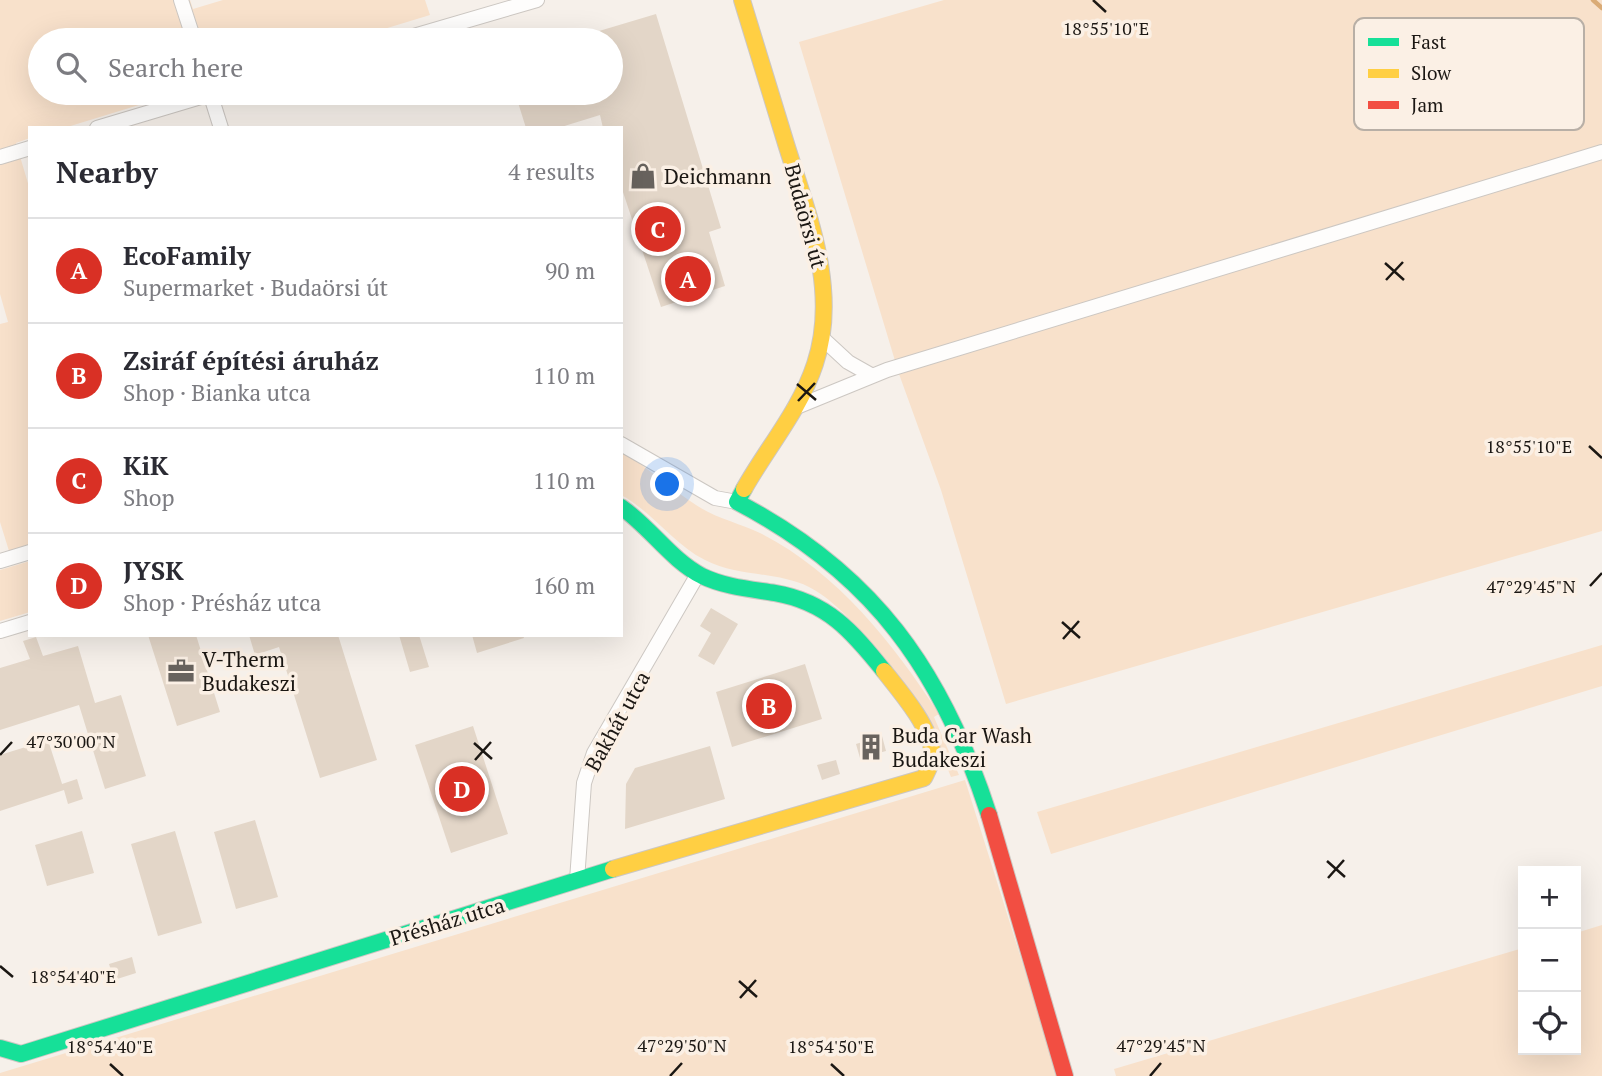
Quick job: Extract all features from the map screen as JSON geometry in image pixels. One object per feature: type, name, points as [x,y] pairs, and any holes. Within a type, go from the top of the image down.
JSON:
[{"type":"street","points":[[181,0],[190,28]]},
{"type":"street","points":[[441,28],[537,0]]},
{"type":"street","name":"Budaörsi út","points":[[737,502],[805,389],[822,338],[823,282],[818,251],[742,0]]},
{"type":"street","points":[[104,126],[173,105]]},
{"type":"street","points":[[215,105],[220,126]]},
{"type":"street","points":[[0,157],[28,149]]},
{"type":"street","points":[[793,409],[871,375],[1602,152]]},
{"type":"street","points":[[822,338],[848,362],[871,375]]},
{"type":"street","points":[[623,445],[715,498],[737,502],[805,541],[846,573],[882,612],[935,689],[959,734],[984,803],[1065,1076]]},
{"type":"street","points":[[623,508],[637,517],[698,574]]},
{"type":"street","points":[[0,561],[28,553]]},
{"type":"street","name":"Présház utca","points":[[1,1048],[21,1054],[577,880],[924,778],[933,751],[927,733],[863,645],[820,606],[797,596],[750,590],[698,574]]},
{"type":"street","name":"Bakhát utca","points":[[577,880],[583,782],[594,753],[698,574]]},
{"type":"street","points":[[0,631],[28,623]]},
{"type":"shaded area","points":[[0,0],[190,0],[193,9],[223,0],[425,0],[430,15],[387,28],[28,28],[28,105],[139,105],[71,126],[28,126],[28,139],[16,143],[28,183],[28,546],[9,551],[0,522],[0,324],[8,322],[0,294]]},
{"type":"shaded area","points":[[944,0],[1602,0],[1602,531],[1006,704],[941,490],[899,374],[799,42]]},
{"type":"shaded area","points":[[623,453],[703,510],[760,533],[814,568],[861,611],[921,687],[939,714],[934,717],[959,775],[951,777],[930,725],[904,684],[874,645],[840,610],[809,587],[796,582],[731,569],[705,560],[623,496]]},
{"type":"shaded area","points":[[28,562],[28,613],[0,621],[0,570]]},
{"type":"shaded area","points":[[1602,645],[1602,686],[1051,854],[1037,812]]},
{"type":"shaded area","points":[[965,780],[1058,1076],[0,1076],[0,1073]]},
{"type":"shaded area","points":[[1602,925],[1602,1076],[1116,1076],[1114,1069],[1518,949],[1518,1055],[1581,1055],[1581,931]]},
{"type":"building","points":[[656,14],[721,228],[709,232],[725,286],[661,307],[623,192],[623,126],[603,126],[600,115],[564,126],[525,126],[519,105],[623,105],[623,28],[609,28]]},
{"type":"building","points":[[711,608],[738,624],[714,665],[698,656],[711,633],[700,626]]},
{"type":"building","points":[[36,637],[43,656],[78,646],[95,703],[121,695],[146,776],[105,789],[79,705],[0,730],[0,668],[30,659],[23,641]]},
{"type":"building","points":[[149,637],[197,637],[220,712],[177,726]]},
{"type":"building","points":[[250,637],[339,637],[377,760],[320,778],[279,647],[255,655]]},
{"type":"building","points":[[400,637],[420,637],[429,667],[410,672]]},
{"type":"building","points":[[473,637],[524,638],[477,653]]},
{"type":"building","points":[[805,664],[822,719],[732,747],[716,692]]},
{"type":"building","points":[[473,726],[508,834],[451,853],[415,745]]},
{"type":"building","name":"Buda Car Wash Budakeszi","points":[[882,736],[886,751],[860,758],[856,744]]},
{"type":"building","points":[[48,740],[62,784],[77,779],[83,799],[68,804],[64,790],[0,811],[0,755]]},
{"type":"building","points":[[710,746],[725,799],[625,829],[626,784],[635,768]]},
{"type":"building","points":[[836,760],[840,774],[822,780],[817,765]]},
{"type":"building","points":[[255,820],[278,897],[236,909],[214,832]]},
{"type":"building","points":[[82,831],[94,873],[47,886],[35,845]]},
{"type":"building","points":[[175,831],[202,923],[158,936],[131,844]]},
{"type":"building","points":[[132,957],[136,973],[114,980],[109,964]]},
{"type":"waterway","points":[[1593,0],[1602,8]]},
{"type":"traffic: fast","points":[[744,489],[737,502],[785,530],[827,560],[864,594],[896,631],[924,671],[949,715],[989,815]]},
{"type":"traffic: fast","points":[[623,509],[680,561],[702,576],[729,585],[793,597],[824,611],[849,631],[884,671]]},
{"type":"traffic: fast","points":[[0,1048],[21,1054],[613,869]]},
{"type":"traffic: slow","points":[[742,0],[812,227],[824,310],[822,337],[809,381],[744,489]]},
{"type":"traffic: slow","points":[[613,869],[924,778],[932,759],[926,731],[884,671]]},
{"type":"traffic: jam","points":[[989,815],[1065,1076]]},
{"type":"place","name":"Deichmann","points":[[643,176]]},
{"type":"place","name":"KiK","points":[[658,229]]},
{"type":"place","name":"EcoFamily","points":[[688,279]]},
{"type":"place","name":"V-Therm Budakeszi","points":[[181,671]]},
{"type":"place","name":"Zsiráf építési áruház","points":[[769,706]]},
{"type":"place","name":"Buda Car Wash Budakeszi","points":[[871,747]]},
{"type":"place","name":"JYSK","points":[[462,789]]}]
